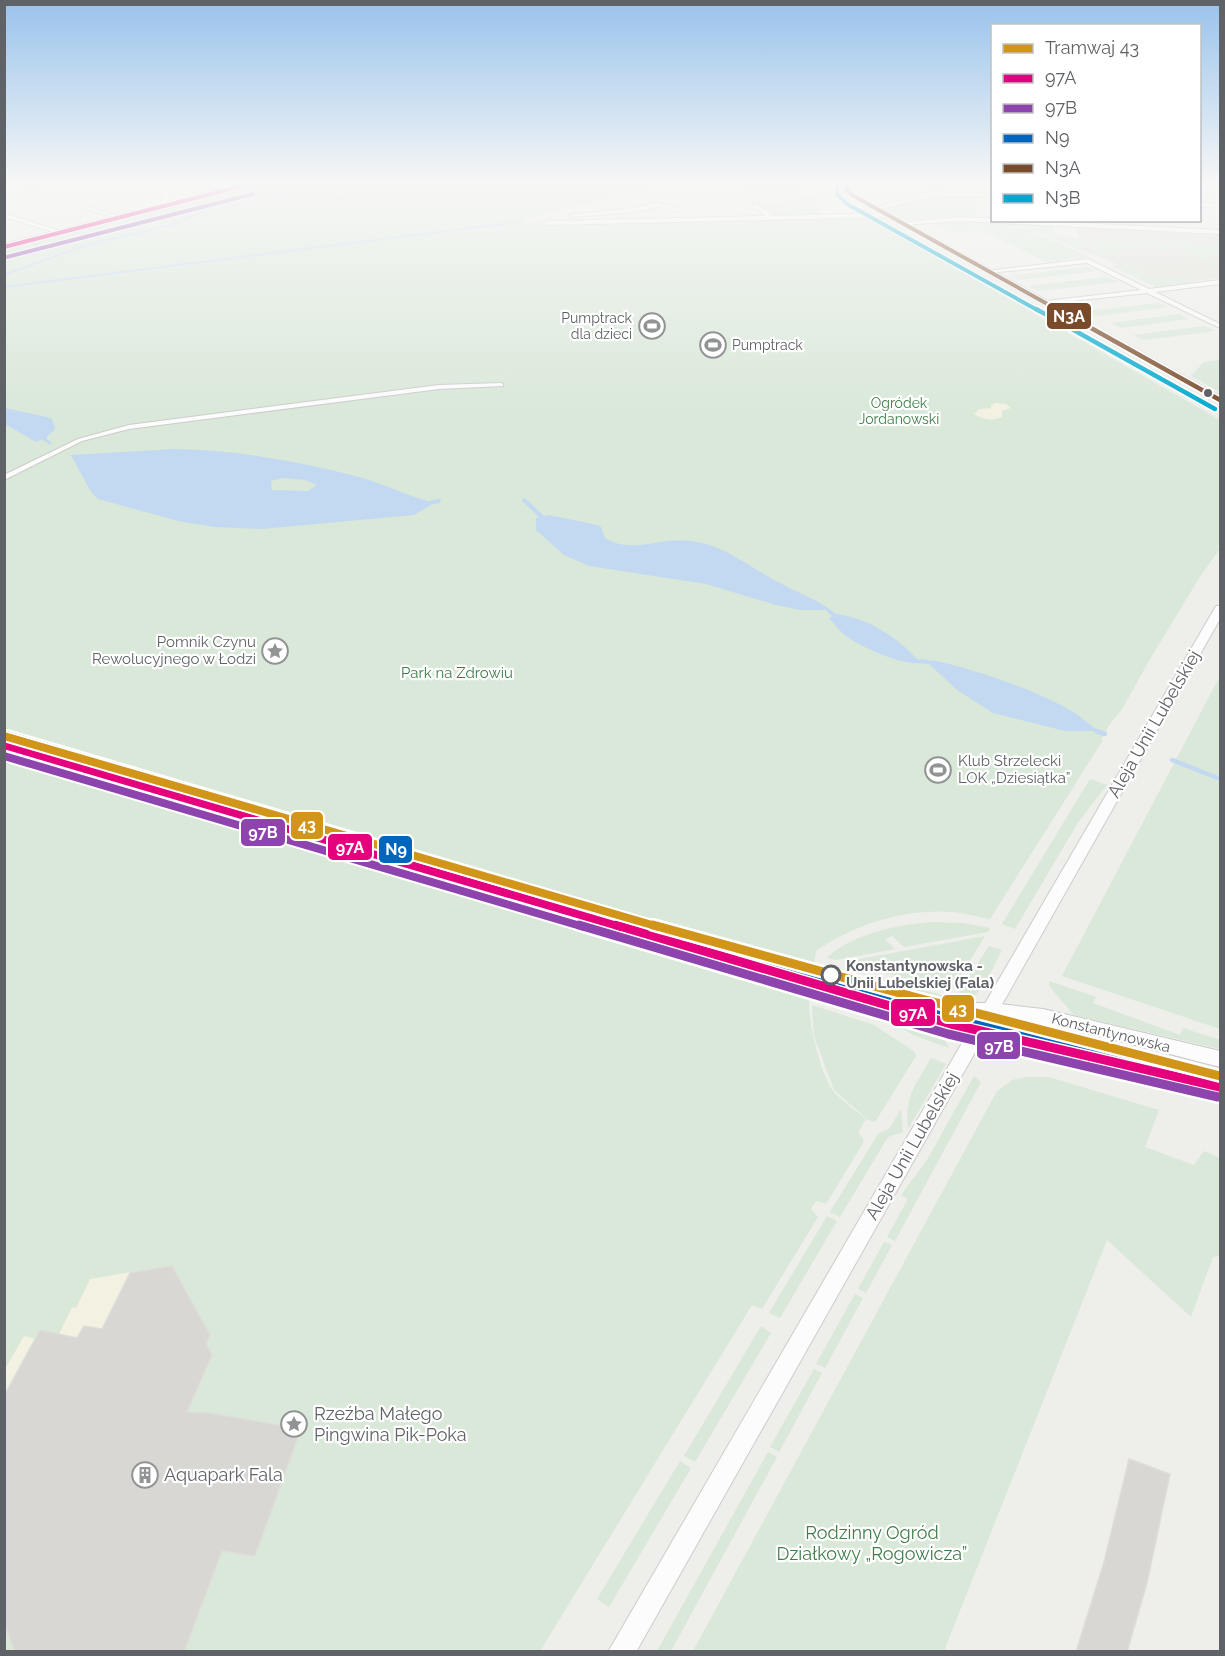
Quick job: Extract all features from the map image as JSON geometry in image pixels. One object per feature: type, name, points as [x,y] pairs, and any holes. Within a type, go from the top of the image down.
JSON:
[{"type":"main road","name":"Konstantynowska","points":[[4,745],[978,1032],[1221,1087]]},
{"type":"main road","name":"Konstantynowska","points":[[894,1007],[926,1011],[991,1010],[1062,1020],[1221,1059]]},
{"type":"street","points":[[972,261],[1221,400]]},
{"type":"street","points":[[989,271],[1085,261]]},
{"type":"street","points":[[1089,261],[1221,326]]},
{"type":"street","points":[[1046,303],[1221,282]]},
{"type":"street","points":[[1202,284],[1214,290]]},
{"type":"street","points":[[4,478],[80,440],[129,427],[439,387],[501,385]]},
{"type":"street","name":"Aleja Unii Lubelskiej","points":[[621,1652],[1221,609]]},
{"type":"shaded area","points":[[1110,261],[1220,261],[1220,278],[1154,285],[1113,266],[1116,264]]},
{"type":"green space","name":"Park na Zdrowiu","points":[[4,261],[943,261],[1220,420],[1220,542],[1217,548],[1220,549],[1201,575],[1121,711],[1112,721],[1101,739],[1103,740],[990,919],[962,913],[935,911],[899,915],[863,926],[816,951],[814,965],[881,984],[878,992],[813,974],[810,991],[872,1009],[870,1012],[810,995],[810,1016],[819,1060],[834,1092],[866,1119],[858,1133],[863,1138],[863,1143],[826,1204],[816,1201],[811,1209],[818,1217],[762,1309],[752,1305],[540,1651],[5,1651]]},
{"type":"green space","points":[[1204,261],[1218,263],[1209,264]]},
{"type":"green space","points":[[1078,263],[1098,271],[1019,280],[1010,276],[1085,267]]},
{"type":"green space","points":[[1131,264],[1151,267],[1136,269],[1151,277],[1178,274],[1197,283],[1157,288],[1112,266]]},
{"type":"green space","points":[[1098,273],[1119,282],[1038,291],[1028,286],[1104,277]]},
{"type":"green space","points":[[1158,303],[1167,307],[1089,317],[1080,312]]},
{"type":"green space","points":[[1179,314],[1189,319],[1121,328],[1111,323]]},
{"type":"green space","points":[[1205,326],[1216,331],[1144,340],[1133,335]]},
{"type":"green space","points":[[1220,357],[1220,392],[1191,376],[1204,362],[1219,360]]},
{"type":"green space","points":[[1220,676],[1220,1029],[1062,976]]},
{"type":"green space","points":[[1090,779],[1107,785],[1079,821],[1015,929],[1002,924]]},
{"type":"green space","points":[[933,922],[964,923],[990,928],[988,932],[904,947],[892,936],[885,939],[895,949],[836,960],[827,958],[862,937],[891,928]]},
{"type":"green space","points":[[985,936],[953,988],[949,990],[844,962]]},
{"type":"green space","points":[[989,946],[1002,950],[985,982],[971,998],[962,1001],[943,1000],[905,990],[909,986],[945,996],[958,994]]},
{"type":"green space","points":[[1049,981],[1096,997],[1093,1003],[1180,1035],[1183,1028],[1220,1040],[1220,1049],[1074,1015],[1049,986]]},
{"type":"green space","points":[[812,1005],[874,1025],[915,1052],[916,1056],[875,1122],[868,1120],[834,1090],[814,1036]]},
{"type":"green space","points":[[894,1016],[933,1030],[949,1048],[913,1035],[895,1023]]},
{"type":"green space","points":[[931,1058],[946,1064],[908,1129],[907,1117],[912,1091]]},
{"type":"green space","points":[[974,1076],[981,1082],[895,1241],[887,1237],[908,1199],[901,1195],[927,1160]]},
{"type":"green space","name":"Rodzinny Ogród Działkowy „Rogowicza”","points":[[1049,1077],[1159,1110],[1145,1147],[1194,1165],[1204,1151],[1220,1158],[1220,1256],[1213,1257],[1191,1317],[1107,1240],[944,1651],[693,1651],[997,1091],[1012,1080]]},
{"type":"green space","points":[[1149,1081],[1220,1095],[1220,1101],[1150,1084]]},
{"type":"green space","points":[[901,1109],[903,1132],[888,1137],[840,1217],[830,1212],[878,1134],[890,1128]]},
{"type":"green space","points":[[827,1216],[837,1221],[780,1318],[769,1313]]},
{"type":"green space","points":[[884,1242],[892,1245],[866,1293],[858,1289]]},
{"type":"green space","points":[[855,1294],[863,1298],[825,1368],[816,1364]]},
{"type":"green space","points":[[761,1326],[771,1333],[695,1462],[684,1456]]},
{"type":"green space","points":[[814,1369],[822,1373],[779,1452],[770,1447]]},
{"type":"green space","points":[[768,1452],[777,1457],[671,1651],[657,1651]]},
{"type":"green space","points":[[680,1461],[691,1468],[609,1607],[597,1599]]},
{"type":"sand","points":[[1006,404],[1011,408],[1002,411],[1002,417],[995,419],[984,419],[974,414],[979,409],[991,408],[991,405]]},
{"type":"sand","points":[[131,1272],[102,1329],[84,1326],[77,1338],[59,1334],[72,1307],[76,1308],[90,1279]]},
{"type":"sand","points":[[24,1336],[36,1339],[5,1396],[5,1369]]},
{"type":"water","points":[[5,408],[52,419],[55,429],[46,438],[36,442],[5,424]]},
{"type":"water","points":[[174,449],[244,454],[290,461],[359,477],[428,501],[431,505],[414,515],[262,529],[216,527],[182,522],[98,499],[91,492],[71,455]],"holes":[[[283,478],[305,480],[317,485],[308,491],[272,490],[271,481]]]},
{"type":"water","points":[[549,515],[597,525],[601,527],[605,538],[615,543],[636,545],[680,540],[715,547],[831,610],[800,610],[706,584],[589,566],[564,555],[536,530],[536,518]]},
{"type":"water","points":[[836,614],[861,620],[883,631],[921,663],[894,659],[855,642],[843,634],[829,618]]},
{"type":"water","points":[[932,660],[966,668],[1037,694],[1072,711],[1098,731],[1065,731],[993,713],[957,690],[928,663]]},
{"type":"building","name":"Aquapark Fala","points":[[172,1266],[210,1335],[206,1344],[212,1355],[187,1412],[209,1413],[301,1429],[255,1556],[222,1551],[184,1652],[15,1652],[4,1623],[4,1396],[40,1330],[77,1338],[84,1326],[102,1329],[130,1273]]},
{"type":"building","points":[[1129,1459],[1170,1474],[1147,1583],[1127,1652],[1076,1652],[1104,1562]]},
{"type":"waterway","points":[[4,275],[42,261]]},
{"type":"waterway","points":[[4,287],[207,261]]},
{"type":"waterway","points":[[44,439],[50,443]]},
{"type":"waterway","points":[[524,500],[542,517]]},
{"type":"waterway","points":[[430,503],[439,501]]},
{"type":"waterway","points":[[829,611],[834,615]]},
{"type":"waterway","points":[[920,661],[928,662]]},
{"type":"waterway","points":[[1096,731],[1105,734]]},
{"type":"waterway","points":[[1172,760],[1220,779]]},
{"type":"tram line","name":"43","points":[[4,736],[458,870],[762,956],[1067,1038],[1220,1076]]},
{"type":"transit line","name":"N3B","points":[[950,261],[1215,409]]},
{"type":"transit line","name":"N3A","points":[[971,261],[1220,400]]},
{"type":"transit line","name":"N9","points":[[7,735],[954,1014],[1220,1076]]},
{"type":"transit line","name":"97A","points":[[4,745],[951,1024],[1220,1087]]},
{"type":"transit line","name":"97B","points":[[4,756],[948,1034],[1218,1097]]},
{"type":"place","name":"Pumptrack dla dzieci","points":[[652,326]]},
{"type":"place","name":"Pumptrack","points":[[713,345]]},
{"type":"place","name":"Pomnik Czynu Rewolucyjnego w Łodzi","points":[[275,651]]},
{"type":"place","name":"Klub Strzelecki LOK „Dziesiątka”","points":[[938,770]]},
{"type":"place","name":"Konstantynowska - Unii Lubelskiej (Fala)","points":[[831,975]]},
{"type":"place","name":"Rzeźba Małego Pingwina Pik-Poka","points":[[294,1424]]},
{"type":"place","name":"Aquapark Fala","points":[[145,1475]]},
{"type":"park label","name":"Ogródek Jordanowski","points":[[899,412]]}]
